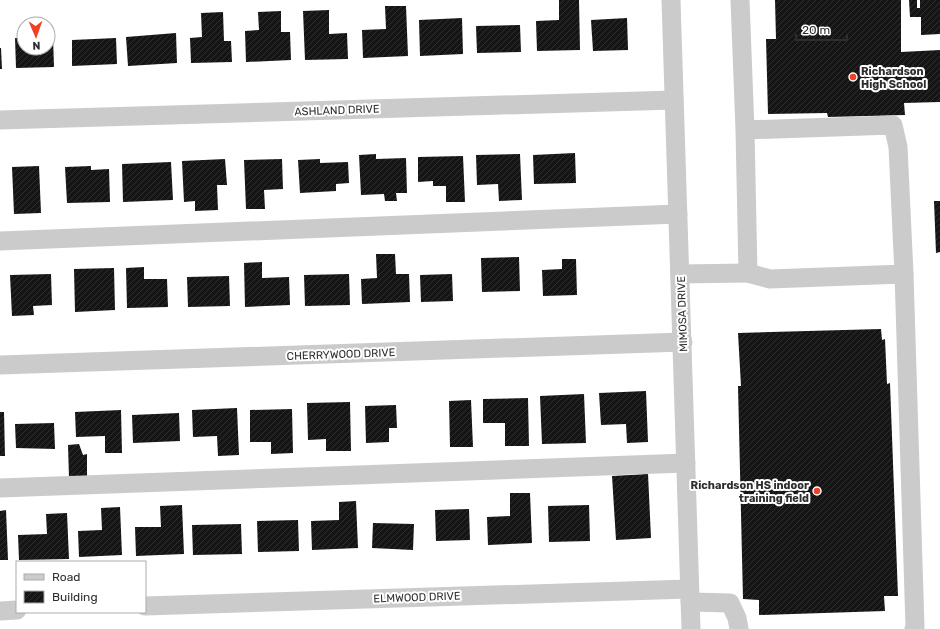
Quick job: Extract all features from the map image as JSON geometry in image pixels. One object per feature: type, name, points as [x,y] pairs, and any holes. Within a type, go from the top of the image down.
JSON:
[{"type":"street","name":"MIMOSA DRIVE","points":[[671,0],[691,629]]},
{"type":"street","points":[[740,0],[748,273]]},
{"type":"street","name":"ASHLAND DRIVE","points":[[0,120],[674,100]]},
{"type":"street","points":[[745,130],[893,125],[898,148],[904,274],[915,619],[914,629]]},
{"type":"street","points":[[0,241],[678,214]]},
{"type":"street","points":[[680,274],[748,273],[770,278],[904,274]]},
{"type":"street","name":"CHERRYWOOD DRIVE","points":[[0,365],[683,342]]},
{"type":"street","points":[[0,488],[686,463]]},
{"type":"street","name":"ELMWOOD DRIVE","points":[[146,606],[690,595],[730,602],[737,618],[739,629]]},
{"type":"street","points":[[0,611],[16,610]]},
{"type":"building","points":[[559,0],[579,0],[580,50],[537,51],[536,21],[559,20]]},
{"type":"building","name":"Richardson High School","points":[[775,0],[901,0],[901,52],[940,50],[940,102],[904,103],[905,115],[828,117],[827,113],[768,114],[766,39],[776,39]]},
{"type":"building","name":"Richardson High School","points":[[909,0],[917,0],[917,8],[920,8],[920,0],[940,0],[940,34],[921,35],[921,17],[910,17]]},
{"type":"building","points":[[385,6],[406,6],[408,56],[363,58],[362,30],[386,29]]},
{"type":"building","points":[[329,10],[329,34],[347,33],[348,59],[305,60],[303,11]]},
{"type":"building","points":[[281,11],[281,32],[290,32],[291,60],[246,62],[245,31],[259,30],[258,12]]},
{"type":"building","points":[[223,12],[224,41],[231,41],[232,62],[191,63],[190,38],[202,37],[201,13]]},
{"type":"building","points":[[462,18],[463,54],[420,56],[419,20]]},
{"type":"building","points":[[627,18],[628,50],[593,51],[591,20]]},
{"type":"building","points":[[520,25],[521,52],[477,53],[476,26]]},
{"type":"building","points":[[176,33],[177,63],[128,66],[126,37]]},
{"type":"building","points":[[15,38],[16,56],[54,56],[54,67],[16,68]]},
{"type":"building","points":[[116,38],[117,64],[72,66],[72,40]]},
{"type":"building","points":[[1,48],[2,69],[0,69]]},
{"type":"building","points":[[575,153],[576,183],[534,184],[533,155]]},
{"type":"building","points":[[376,154],[376,159],[406,158],[407,193],[396,193],[397,201],[385,201],[384,194],[361,195],[359,155]]},
{"type":"building","points":[[520,154],[522,200],[499,201],[498,184],[477,185],[476,155]]},
{"type":"building","points":[[463,156],[465,202],[446,202],[446,186],[433,186],[433,181],[418,182],[418,157]]},
{"type":"building","points":[[225,159],[227,185],[217,185],[218,210],[195,211],[195,201],[184,202],[182,161]]},
{"type":"building","points":[[282,159],[283,189],[264,190],[265,209],[246,209],[244,160]]},
{"type":"building","points":[[320,159],[320,163],[348,162],[349,183],[336,184],[336,191],[300,193],[298,160]]},
{"type":"building","points":[[171,162],[173,200],[123,202],[122,164]]},
{"type":"building","points":[[39,166],[41,213],[14,214],[12,167]]},
{"type":"building","points":[[91,166],[91,170],[109,169],[110,202],[67,203],[65,167]]},
{"type":"building","points":[[934,201],[940,201],[940,252],[936,253]]},
{"type":"building","points":[[376,254],[395,254],[396,274],[409,274],[410,302],[362,304],[361,279],[377,278]]},
{"type":"building","points":[[519,257],[520,291],[482,292],[481,258]]},
{"type":"building","points":[[562,259],[576,259],[577,295],[543,296],[542,270],[562,269]]},
{"type":"building","points":[[262,262],[262,278],[289,277],[290,305],[245,307],[244,263]]},
{"type":"building","points":[[144,267],[144,279],[167,279],[168,307],[127,308],[126,268]]},
{"type":"building","points":[[114,268],[115,310],[75,312],[74,269]]},
{"type":"building","points":[[51,274],[52,305],[33,306],[34,315],[12,316],[10,275]]},
{"type":"building","points":[[349,274],[350,305],[305,306],[304,275]]},
{"type":"building","points":[[452,274],[453,301],[421,302],[420,275]]},
{"type":"building","points":[[229,276],[230,306],[188,307],[187,277]]},
{"type":"building","name":"Richardson HS indoor training field","points":[[881,329],[882,340],[885,339],[887,384],[890,383],[898,596],[884,596],[885,611],[759,615],[759,600],[743,599],[738,386],[741,386],[738,333]]},
{"type":"building","points":[[646,391],[648,442],[627,443],[626,424],[601,425],[599,393]]},
{"type":"building","points":[[584,394],[586,443],[542,444],[540,396]]},
{"type":"building","points":[[528,398],[529,446],[505,446],[505,423],[483,423],[483,399]]},
{"type":"building","points":[[471,400],[473,447],[450,447],[449,401]]},
{"type":"building","points":[[350,402],[351,451],[326,451],[326,439],[308,440],[307,403]]},
{"type":"building","points":[[396,405],[397,428],[389,428],[389,442],[366,443],[365,406]]},
{"type":"building","points":[[237,408],[239,455],[218,456],[217,436],[193,437],[192,410]]},
{"type":"building","points":[[292,409],[293,453],[271,454],[271,442],[250,442],[250,410]]},
{"type":"building","points":[[121,410],[122,453],[105,453],[105,436],[76,437],[75,412]]},
{"type":"building","points":[[0,412],[4,412],[5,456],[0,456]]},
{"type":"building","points":[[179,413],[180,441],[133,443],[132,415]]},
{"type":"building","points":[[54,423],[55,449],[16,448],[15,424]]},
{"type":"building","points":[[79,444],[83,455],[87,454],[87,477],[69,478],[68,445]]},
{"type":"building","points":[[648,474],[651,538],[616,540],[612,476]]},
{"type":"building","points":[[510,493],[530,493],[532,543],[488,545],[487,517],[510,516]]},
{"type":"building","points":[[356,501],[358,548],[312,550],[311,521],[339,520],[339,502]]},
{"type":"building","points":[[182,505],[184,554],[136,556],[135,527],[161,527],[160,506]]},
{"type":"building","points":[[589,505],[590,541],[549,542],[548,506]]},
{"type":"building","points":[[120,507],[122,555],[79,557],[78,531],[102,530],[101,508]]},
{"type":"building","points":[[469,509],[470,540],[436,541],[435,510]]},
{"type":"building","points":[[6,510],[8,560],[0,560],[0,511]]},
{"type":"building","points":[[67,513],[69,559],[19,560],[18,535],[47,534],[46,514]]},
{"type":"building","points":[[298,520],[299,551],[258,552],[257,521]]},
{"type":"building","points":[[373,523],[414,524],[413,550],[372,548]]},
{"type":"building","points":[[241,524],[242,554],[193,555],[192,525]]},
{"type":"place","name":"Richardson High School","points":[[853,77]]},
{"type":"place","name":"Richardson HS indoor training field","points":[[817,491]]}]
